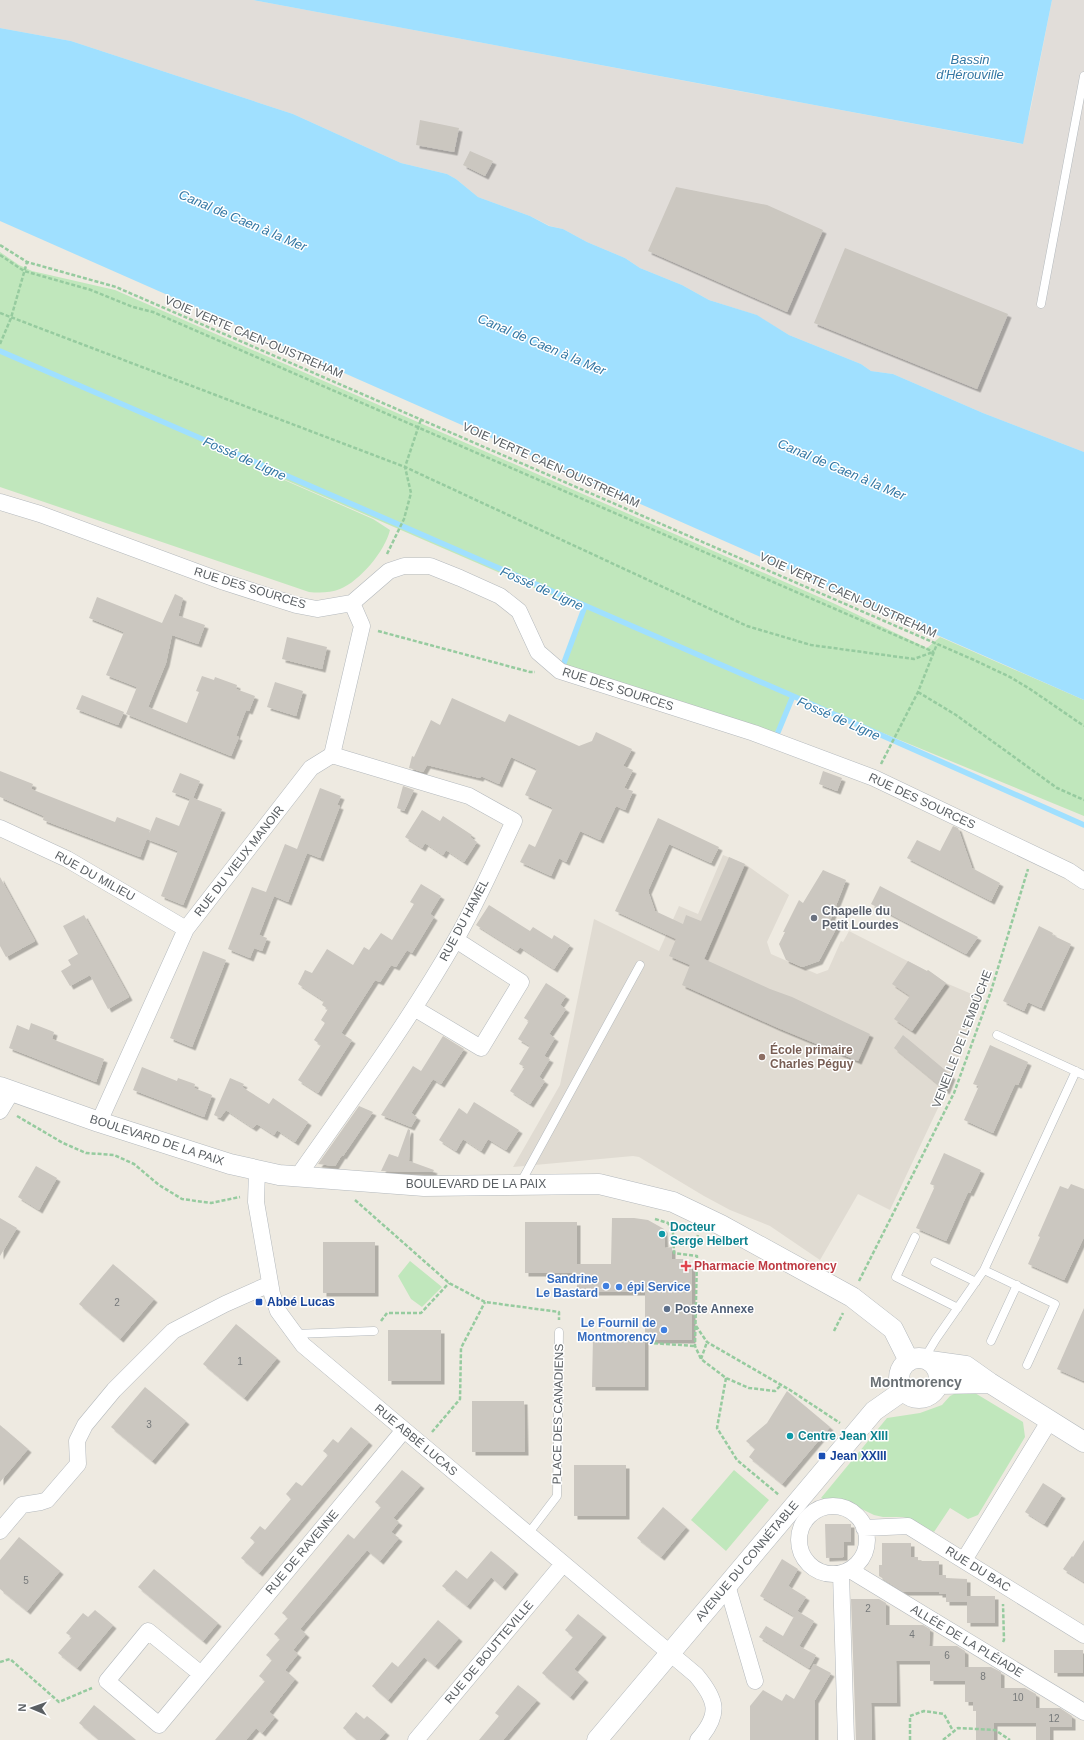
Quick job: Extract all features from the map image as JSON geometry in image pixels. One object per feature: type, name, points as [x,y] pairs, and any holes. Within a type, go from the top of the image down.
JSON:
[{"type":"street","name":"RUE DES SOURCES","points":[[0,502],[40,514],[224,582],[296,605],[317,609],[352,604],[389,571],[404,566],[430,566],[500,596],[519,612],[538,652],[560,671],[754,733],[874,778],[1069,870],[1084,881]]},
{"type":"street","points":[[332,755],[362,626],[352,604]]},
{"type":"street","name":"RUE DU VIEUX MANOIR","points":[[99,1122],[186,929],[311,768],[332,755]]},
{"type":"street","name":"RUE DU HAMEL","points":[[298,1176],[414,1008],[456,940],[514,821],[469,796],[332,755]]},
{"type":"street","name":"RUE DU MILIEU","points":[[0,828],[67,859],[186,929]]},
{"type":"street","points":[[414,1008],[481,1048],[521,982],[456,940]]},
{"type":"street","points":[[1,1110],[6,1089]]},
{"type":"street","name":"BOULEVARD DE LA PAIX","points":[[6,1089],[99,1122],[257,1171],[298,1176],[424,1186],[599,1184],[679,1205],[721,1225],[852,1297],[894,1329],[921,1360]]},
{"type":"street","name":"RUE ABBÉ LUCAS","points":[[257,1171],[256,1202],[270,1284],[278,1311],[303,1345],[696,1675],[710,1694],[713,1705],[713,1719],[709,1727],[698,1740]]},
{"type":"street","points":[[0,1531],[22,1505],[47,1500],[78,1464],[77,1441],[85,1425],[114,1390],[173,1331],[225,1304],[270,1284]]},
{"type":"street","points":[[921,1360],[937,1367],[939,1378],[938,1384],[931,1394],[925,1397],[912,1396],[904,1390],[900,1381],[902,1368],[921,1360],[966,1366],[990,1383],[1084,1442]]},
{"type":"street","points":[[938,1384],[990,1383]]},
{"type":"street","name":"AVENUE DU CONNÉTABLE","points":[[597,1740],[874,1411],[904,1390]]},
{"type":"street","points":[[964,1560],[1050,1420]]},
{"type":"street","name":"RUE DE RAVENNE","points":[[107,1681],[159,1725],[404,1430]]},
{"type":"street","points":[[832,1506],[852,1512],[859,1519],[864,1528],[866,1537],[864,1552],[857,1564],[845,1572],[830,1574],[820,1572],[811,1567],[804,1559],[800,1550],[799,1539],[801,1529],[806,1520],[813,1513],[822,1508],[832,1506]]},
{"type":"street","name":"RUE DU BAC","points":[[864,1528],[908,1526],[1084,1635]]},
{"type":"street","name":"RUE DE BOUTTEVILLE","points":[[416,1740],[563,1564]]},
{"type":"street","points":[[845,1572],[846,1740]]},
{"type":"street","name":"ALLÉE DE LA PLÉIADE","points":[[845,1572],[1084,1712]]},
{"type":"street","points":[[727,1585],[755,1681]]},
{"type":"street","points":[[107,1681],[148,1631],[200,1674]]},
{"type":"lane","points":[[1041,304],[1084,76]]},
{"type":"lane","points":[[520,1184],[640,965]]},
{"type":"lane","points":[[921,1360],[984,1270],[1080,1073],[997,1035]]},
{"type":"lane","points":[[915,1237],[896,1277],[958,1308]]},
{"type":"lane","points":[[935,1262],[976,1282]]},
{"type":"lane","points":[[984,1270],[1055,1304],[1027,1365]]},
{"type":"lane","points":[[991,1342],[1017,1285]]},
{"type":"lane","points":[[295,1334],[374,1331]]},
{"type":"lane","name":"PLACE DES CANADIENS","points":[[528,1534],[557,1496],[559,1332]]},
{"type":"path","name":"VOIE VERTE CAEN-OUISTREHAM","points":[[0,245],[27,262],[116,287],[937,644],[1010,677],[1084,726]]},
{"type":"path","points":[[0,255],[24,270],[92,290],[153,312],[934,652]]},
{"type":"path","points":[[0,344],[11,318],[27,262]]},
{"type":"path","points":[[0,312],[11,318],[405,467],[747,626],[811,645],[914,659],[934,652]]},
{"type":"path","points":[[396,536],[404,519],[411,493],[405,467],[421,419]]},
{"type":"path","points":[[362,626],[530,672],[560,671]]},
{"type":"path","points":[[890,748],[918,692],[937,644]]},
{"type":"path","points":[[918,692],[956,715],[1057,788],[1084,800]]},
{"type":"path","name":"VENELLE DE L'EMBÛCHE","points":[[857,1287],[954,1093],[992,991],[1025,877],[1034,854]]},
{"type":"path","points":[[1,1110],[14,1114],[68,1146],[86,1153],[114,1155],[134,1164],[159,1185],[182,1199],[211,1203],[231,1198],[256,1195]]},
{"type":"path","points":[[350,1196],[449,1283],[485,1302],[559,1312],[559,1332]]},
{"type":"path","points":[[668,1223],[673,1232],[674,1253],[697,1256],[695,1346],[701,1359],[726,1378],[749,1388],[776,1391],[781,1385]]},
{"type":"path","points":[[680,1244],[695,1245],[700,1230]]},
{"type":"path","points":[[374,1331],[387,1313],[421,1313],[449,1283]]},
{"type":"path","points":[[422,1445],[460,1399],[461,1348],[485,1302]]},
{"type":"path","points":[[834,1330],[847,1307]]},
{"type":"path","points":[[696,1326],[707,1342],[781,1385],[844,1426]]},
{"type":"path","points":[[651,1340],[651,1343],[695,1346]]},
{"type":"path","points":[[701,1359],[707,1342]]},
{"type":"path","points":[[726,1378],[717,1428],[737,1460],[782,1498]]},
{"type":"path","points":[[985,1653],[999,1649],[1004,1640],[1002,1584]]},
{"type":"path","points":[[0,1662],[10,1659],[59,1702],[107,1681]]},
{"type":"path","points":[[910,1740],[910,1716],[924,1711],[944,1714],[953,1732]]},
{"type":"path","points":[[943,1740],[958,1728],[995,1730],[1010,1740]]},
{"type":"shaded area","points":[[0,0],[253,0],[1022,144],[1031,107],[1052,0],[1084,0],[1084,452],[983,413],[893,374],[871,371],[861,364],[789,335],[756,315],[709,300],[682,285],[640,268],[625,258],[587,242],[563,229],[550,226],[530,216],[478,197],[456,179],[447,174],[401,163],[293,114],[71,41],[0,28]]},
{"type":"shaded area","name":"École primaire Charles Péguy","points":[[723,855],[745,864],[789,895],[767,942],[771,954],[817,974],[828,970],[841,941],[843,942],[849,931],[927,971],[928,970],[946,983],[981,998],[946,1091],[890,1210],[858,1194],[820,1260],[770,1226],[730,1210],[639,1157],[633,1156],[513,1167],[560,1085],[594,919],[659,951],[679,906],[698,914]]},
{"type":"green space","points":[[0,252],[19,265],[32,271],[115,290],[833,603],[927,648],[940,637],[1084,700],[1084,816],[793,696],[772,739],[562,668],[583,609],[191,439],[373,519],[390,530],[383,547],[371,564],[348,585],[340,589],[321,593],[309,592],[0,487]]},
{"type":"green space","points":[[410,1261],[442,1287],[422,1307],[411,1299],[398,1276]]},
{"type":"green space","points":[[970,1390],[1023,1422],[1025,1437],[978,1515],[968,1519],[950,1508],[934,1532],[910,1519],[903,1517],[883,1517],[874,1515],[843,1500],[825,1500],[821,1498],[887,1418],[920,1413],[942,1405],[950,1396],[958,1392]]},
{"type":"green space","points":[[734,1470],[769,1500],[726,1551],[691,1520]]},
{"type":"water","name":"Bassin d'Hérouville","points":[[253,0],[1052,0],[1023,144]]},
{"type":"water","name":"Canal de Caen à la Mer","points":[[0,28],[71,41],[293,114],[401,163],[447,174],[456,179],[478,197],[530,216],[549,226],[563,229],[587,242],[625,258],[640,268],[682,285],[709,300],[757,315],[789,335],[861,364],[871,371],[893,374],[983,413],[1084,452],[1084,700],[0,221]]},
{"type":"building","points":[[420,120],[459,128],[454,152],[416,145]]},
{"type":"building","points":[[470,151],[493,161],[485,176],[463,165]]},
{"type":"building","points":[[676,187],[767,205],[823,230],[787,312],[648,251]]},
{"type":"building","points":[[845,248],[1008,314],[977,389],[814,323]]},
{"type":"building","points":[[175,594],[183,598],[177,621],[179,616],[205,625],[198,644],[172,635],[166,663],[148,707],[187,723],[199,692],[196,691],[202,676],[214,680],[215,677],[237,685],[236,689],[255,696],[249,711],[246,710],[236,736],[239,737],[231,756],[126,714],[137,687],[106,675],[124,632],[89,618],[97,597],[162,623]]},
{"type":"building","points":[[287,637],[327,647],[322,669],[282,659]]},
{"type":"building","points":[[275,682],[303,691],[296,716],[267,707]]},
{"type":"building","points":[[82,695],[124,712],[118,725],[76,709]]},
{"type":"building","points":[[452,698],[505,722],[509,714],[579,746],[592,741],[596,732],[632,749],[623,766],[633,770],[624,788],[633,791],[625,810],[616,806],[600,840],[580,831],[566,862],[559,858],[551,876],[520,862],[529,844],[535,847],[553,808],[525,795],[537,769],[511,757],[499,784],[481,776],[480,778],[427,765],[423,772],[409,768],[412,756],[414,757],[431,720],[440,725]]},
{"type":"building","points":[[0,771],[33,784],[31,789],[115,822],[117,817],[150,830],[140,857],[43,820],[44,816],[0,797]]},
{"type":"building","points":[[823,771],[842,778],[837,791],[819,784]]},
{"type":"building","points":[[180,773],[200,781],[193,798],[222,809],[183,905],[161,896],[178,851],[147,839],[156,817],[179,826],[190,799],[172,792]]},
{"type":"building","points":[[403,786],[414,790],[404,811],[397,808]]},
{"type":"building","points":[[320,788],[341,796],[337,805],[340,806],[320,858],[307,853],[288,902],[274,896],[259,935],[267,938],[262,951],[254,948],[250,958],[228,949],[252,887],[266,892],[285,844],[297,849]]},
{"type":"building","points":[[422,810],[440,821],[443,816],[472,835],[470,837],[477,842],[464,862],[446,850],[443,855],[425,843],[422,848],[405,837]]},
{"type":"building","points":[[658,818],[719,847],[711,863],[669,844],[648,891],[655,911],[683,924],[686,915],[701,921],[729,857],[745,864],[704,959],[770,989],[792,997],[870,1034],[858,1061],[778,1028],[682,985],[690,965],[669,956],[676,939],[615,911]]},
{"type":"building","points":[[953,826],[958,828],[972,868],[1000,883],[991,901],[907,858],[917,840],[940,851]]},
{"type":"building","name":"Chapelle du Petit Lourdes","points":[[823,870],[846,880],[830,921],[838,925],[819,961],[802,967],[786,960],[779,944],[785,932],[783,932],[799,900],[803,903]]},
{"type":"building","points":[[0,877],[35,941],[6,957],[0,946]]},
{"type":"building","points":[[421,884],[441,896],[430,914],[434,917],[412,953],[407,950],[396,967],[391,965],[380,982],[375,980],[341,1033],[352,1040],[318,1093],[298,1080],[321,1045],[314,1040],[325,1023],[321,1020],[328,1009],[322,1005],[324,1001],[298,984],[305,970],[312,973],[327,949],[353,965],[364,947],[369,950],[381,933],[392,940],[414,904],[410,902]]},
{"type":"building","points":[[880,886],[978,937],[966,954],[871,904]]},
{"type":"building","points":[[489,905],[530,931],[533,927],[552,939],[554,935],[570,945],[554,969],[520,947],[517,951],[476,925]]},
{"type":"building","points":[[84,915],[129,997],[108,1009],[90,975],[70,986],[61,971],[71,965],[68,960],[78,954],[63,926]]},
{"type":"building","points":[[1039,926],[1053,933],[1052,935],[1071,944],[1041,1008],[1028,1002],[1024,1011],[1003,1001]]},
{"type":"building","points":[[203,951],[226,960],[192,1047],[170,1038]]},
{"type":"building","points":[[908,961],[927,971],[928,970],[946,983],[912,1031],[894,1019],[910,996],[892,984]]},
{"type":"building","points":[[546,983],[566,996],[560,1005],[566,1009],[549,1034],[555,1038],[544,1056],[550,1059],[539,1077],[545,1081],[530,1104],[510,1091],[525,1067],[519,1064],[530,1046],[518,1039],[529,1021],[524,1018]]},
{"type":"building","points":[[31,1023],[54,1032],[52,1039],[104,1059],[96,1082],[9,1048],[17,1025],[29,1030]]},
{"type":"building","points":[[903,1035],[952,1076],[946,1091],[894,1048]]},
{"type":"building","points":[[443,1036],[464,1049],[441,1084],[433,1079],[411,1113],[417,1117],[411,1127],[381,1115],[413,1066],[421,1071]]},
{"type":"building","points":[[990,1045],[1028,1062],[1018,1085],[1015,1084],[993,1133],[964,1120],[979,1086],[973,1084]]},
{"type":"building","points":[[142,1067],[177,1081],[178,1078],[195,1084],[194,1088],[212,1095],[204,1117],[133,1090]]},
{"type":"building","points":[[230,1078],[244,1084],[242,1087],[269,1104],[273,1098],[308,1122],[295,1142],[277,1130],[274,1135],[257,1124],[253,1128],[226,1110],[220,1118],[214,1115]]},
{"type":"building","points":[[474,1102],[519,1130],[506,1150],[488,1139],[481,1151],[463,1139],[456,1151],[439,1140],[459,1108],[467,1114]]},
{"type":"building","points":[[359,1106],[373,1112],[343,1156],[342,1155],[335,1166],[318,1164]]},
{"type":"building","points":[[408,1129],[410,1130],[409,1161],[434,1170],[433,1172],[381,1171],[389,1154],[398,1157]]},
{"type":"building","points":[[944,1153],[981,1170],[970,1193],[968,1192],[946,1241],[916,1228],[935,1186],[930,1184]]},
{"type":"building","points":[[36,1166],[57,1178],[39,1210],[18,1197]]},
{"type":"building","points":[[1071,1184],[1084,1189],[1084,1237],[1064,1280],[1028,1264],[1040,1237],[1038,1236],[1060,1186],[1068,1189]]},
{"type":"building","points":[[0,1218],[17,1228],[0,1256]]},
{"type":"building","points":[[612,1218],[634,1218],[648,1220],[664,1229],[665,1248],[672,1247],[672,1259],[686,1259],[692,1264],[692,1340],[645,1340],[645,1387],[592,1387],[593,1336],[645,1336],[645,1292],[577,1292],[577,1264],[611,1264]]},
{"type":"building","points":[[525,1222],[577,1222],[577,1273],[525,1273]]},
{"type":"building","points":[[323,1242],[375,1242],[375,1293],[323,1293]]},
{"type":"building","points":[[113,1264],[154,1299],[120,1339],[79,1304]]},
{"type":"building","points":[[1084,1308],[1084,1381],[1057,1369]]},
{"type":"building","points":[[236,1324],[277,1358],[244,1398],[203,1364]]},
{"type":"building","points":[[388,1330],[441,1330],[441,1381],[388,1381]]},
{"type":"building","points":[[145,1387],[186,1421],[152,1461],[111,1427]]},
{"type":"building","name":"Centre Jean XIII","points":[[787,1391],[830,1427],[782,1484],[749,1457],[755,1449],[746,1441],[767,1423]]},
{"type":"building","points":[[472,1401],[524,1401],[525,1452],[472,1452]]},
{"type":"building","points":[[0,1425],[28,1449],[0,1482]]},
{"type":"building","points":[[351,1427],[369,1442],[259,1573],[241,1558],[255,1542],[250,1538],[260,1526],[265,1530],[291,1499],[286,1494],[296,1482],[302,1486],[328,1455],[323,1451],[333,1439],[338,1443]]},
{"type":"building","points":[[574,1465],[626,1465],[626,1516],[574,1516]]},
{"type":"building","points":[[402,1470],[421,1485],[393,1518],[399,1522],[391,1532],[399,1538],[380,1561],[367,1550],[300,1629],[306,1634],[293,1650],[298,1654],[285,1670],[295,1679],[269,1712],[275,1717],[262,1733],[256,1728],[246,1740],[215,1740],[265,1681],[259,1676],[272,1660],[266,1655],[280,1639],[274,1634],[288,1618],[282,1613],[348,1534],[354,1539],[381,1507],[375,1502]]},
{"type":"building","points":[[1043,1483],[1062,1495],[1044,1524],[1025,1512]]},
{"type":"building","points":[[663,1507],[686,1527],[661,1557],[637,1538]]},
{"type":"building","points":[[825,1524],[851,1524],[851,1542],[844,1542],[844,1557],[826,1558]]},
{"type":"building","points":[[19,1537],[60,1571],[27,1611],[0,1589],[0,1560]]},
{"type":"building","points":[[1084,1540],[1084,1582],[1063,1569]]},
{"type":"building","points":[[882,1543],[911,1543],[911,1557],[918,1557],[918,1561],[939,1561],[939,1575],[946,1575],[946,1578],[967,1579],[967,1596],[995,1596],[995,1623],[967,1623],[967,1602],[946,1602],[946,1594],[939,1594],[939,1592],[904,1592],[879,1576],[879,1565],[882,1565]]},
{"type":"building","points":[[491,1551],[515,1571],[502,1587],[491,1577],[467,1606],[442,1586],[456,1570],[467,1579]]},
{"type":"building","points":[[782,1559],[798,1569],[788,1586],[806,1597],[794,1616],[760,1596]]},
{"type":"building","points":[[154,1569],[218,1623],[203,1641],[138,1587]]},
{"type":"building","points":[[851,1599],[879,1599],[886,1603],[886,1625],[923,1625],[930,1629],[929,1646],[957,1646],[965,1651],[965,1667],[991,1667],[1001,1672],[1001,1688],[1025,1688],[1036,1694],[1036,1708],[1060,1708],[1072,1716],[1072,1727],[1050,1727],[1050,1740],[1036,1740],[1036,1723],[994,1723],[994,1740],[976,1740],[976,1711],[973,1711],[973,1702],[965,1702],[965,1681],[930,1681],[930,1661],[896,1661],[897,1703],[871,1703],[872,1740],[856,1740]]},
{"type":"building","points":[[95,1610],[113,1625],[77,1668],[58,1653],[72,1637],[66,1633],[83,1613],[88,1617]]},
{"type":"building","points":[[797,1611],[814,1621],[799,1646],[816,1655],[809,1668],[759,1637],[766,1626],[783,1636]]},
{"type":"building","points":[[578,1614],[603,1634],[574,1669],[585,1679],[570,1697],[542,1673],[573,1637],[565,1630]]},
{"type":"building","points":[[438,1620],[459,1638],[435,1666],[424,1657],[388,1700],[372,1686],[392,1662],[398,1667]]},
{"type":"building","points":[[1054,1650],[1083,1650],[1083,1673],[1054,1673]]},
{"type":"building","points":[[814,1664],[831,1673],[815,1700],[815,1740],[750,1740],[750,1706],[763,1690],[782,1701],[786,1694],[794,1699]]},
{"type":"building","points":[[518,1685],[537,1700],[503,1740],[479,1740],[499,1716],[495,1713]]},
{"type":"building","points":[[94,1705],[136,1740],[99,1740],[79,1723]]},
{"type":"building","points":[[356,1712],[364,1719],[367,1716],[386,1732],[379,1740],[357,1740],[343,1728]]},
{"type":"waterway","name":"Fossé de Ligne","points":[[0,351],[793,696],[1084,825]]},
{"type":"waterway","points":[[562,668],[585,606]]},
{"type":"waterway","points":[[776,737],[793,696]]},
{"type":"place","name":"Chapelle du Petit Lourdes","points":[[814,918]]},
{"type":"place","name":"École primaire Charles Péguy","points":[[762,1057]]},
{"type":"place","name":"Docteur Serge Helbert","points":[[662,1234]]},
{"type":"place","name":"Pharmacie Montmorency","points":[[686,1266]]},
{"type":"place","name":"Sandrine Le Bastard","points":[[606,1286]]},
{"type":"place","name":"épi Service","points":[[619,1287]]},
{"type":"place","name":"Abbé Lucas","points":[[259,1302]]},
{"type":"place","name":"Poste Annexe","points":[[667,1309]]},
{"type":"place","name":"Le Fournil de Montmorency","points":[[664,1330]]},
{"type":"place","name":"Centre Jean XIII","points":[[790,1436]]},
{"type":"place","name":"Jean XXIII","points":[[822,1456]]},
{"type":"district","name":"Montmorency","points":[[916,1382]]}]
